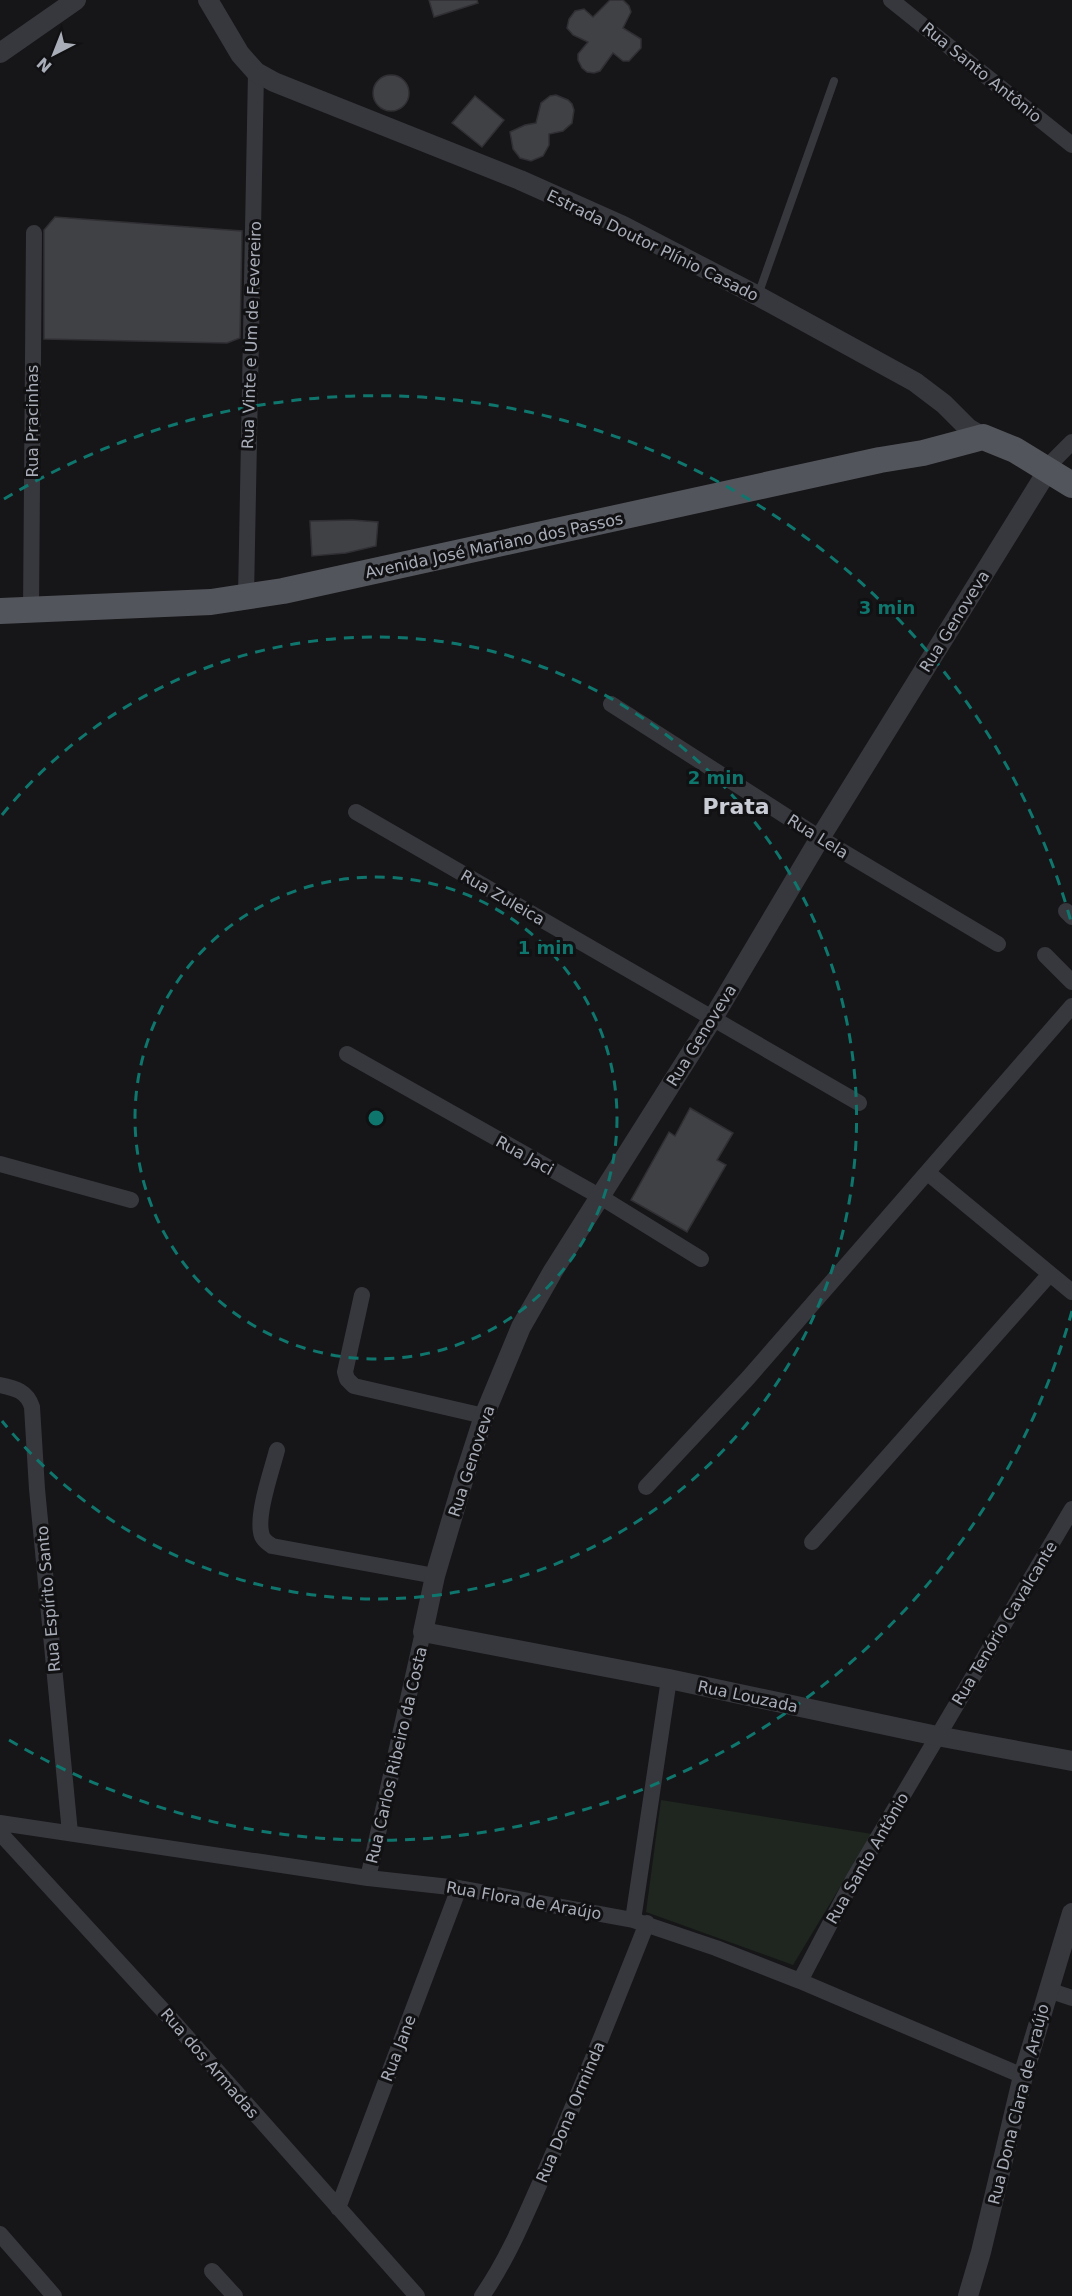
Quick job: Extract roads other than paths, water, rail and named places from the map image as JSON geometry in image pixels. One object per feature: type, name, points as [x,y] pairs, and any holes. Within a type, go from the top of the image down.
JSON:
[{"type":"main road","name":"Avenida José Mariano dos Passos","points":[[0,611],[211,602],[283,591],[880,460],[923,453],[983,437]]},
{"type":"main road","name":"Estrada Doutor Plínio Casado","points":[[983,437],[1015,450],[1072,484]]},
{"type":"street","points":[[0,53],[76,0]]},
{"type":"street","name":"Estrada Doutor Plínio Casado","points":[[208,0],[240,54],[256,72],[274,82],[551,194],[623,226],[758,296],[915,382],[944,404],[968,428],[983,437]]},
{"type":"street","name":"Rua Santo Antônio","points":[[891,0],[1072,145]]},
{"type":"street","name":"Rua Vinte e Um de Fevereiro","points":[[246,597],[256,72]]},
{"type":"street","name":"Rua Pracinhas","points":[[31,610],[34,233]]},
{"type":"street","points":[[1048,470],[1054,460],[1072,442]]},
{"type":"street","name":"Rua Genoveva","points":[[423,1632],[435,1576],[484,1416],[520,1327],[713,1018],[820,838],[1048,470]]},
{"type":"street","name":"Rua Lela","points":[[611,704],[820,838],[998,944]]},
{"type":"street","name":"Rua Zuleica","points":[[356,812],[859,1103]]},
{"type":"street","points":[[1045,956],[1072,982]]},
{"type":"street","points":[[646,1487],[748,1378],[1072,1006]]},
{"type":"street","name":"Rua Jaci","points":[[347,1054],[600,1196],[701,1259]]},
{"type":"street","points":[[0,1164],[131,1200]]},
{"type":"street","points":[[928,1173],[1072,1292]]},
{"type":"street","points":[[812,1542],[1049,1275]]},
{"type":"street","points":[[362,1295],[345,1372],[350,1383],[354,1386],[484,1416]]},
{"type":"street","name":"Rua Espírito Santo","points":[[0,1385],[24,1393],[30,1399],[32,1407],[37,1489],[70,1833]]},
{"type":"street","points":[[277,1450],[261,1523],[262,1537],[266,1542],[272,1546],[435,1576]]},
{"type":"street","name":"Rua Tenório Cavalcante","points":[[937,1736],[1072,1509]]},
{"type":"street","name":"Rua Louzada","points":[[423,1632],[669,1679],[937,1736],[1072,1761]]},
{"type":"street","name":"Rua Carlos Ribeiro da Costa","points":[[368,1878],[423,1632]]},
{"type":"street","name":"Rua Dona Orminda","points":[[482,2296],[496,2276],[584,2083],[640,1922],[669,1679]]},
{"type":"street","name":"Rua Santo Antônio","points":[[800,1981],[854,1878],[937,1736]]},
{"type":"street","name":"Rua Flora de Araújo","points":[[0,1822],[368,1878],[459,1888],[640,1922],[800,1981],[1023,2076]]},
{"type":"street","name":"Rua dos Armadas","points":[[0,1833],[170,2018],[417,2296]]},
{"type":"street","name":"Rua Jane","points":[[338,2208],[459,1888]]},
{"type":"street","name":"Rua Dona Clara de Araújo","points":[[968,2296],[984,2241],[1023,2076],[1072,1913]]},
{"type":"street","points":[[1048,1990],[1072,1998]]},
{"type":"street","points":[[0,2234],[54,2296]]},
{"type":"street","points":[[212,2271],[235,2296]]},
{"type":"lane","points":[[758,296],[834,81]]},
{"type":"district","name":"Prata","points":[[736,806]]}]
